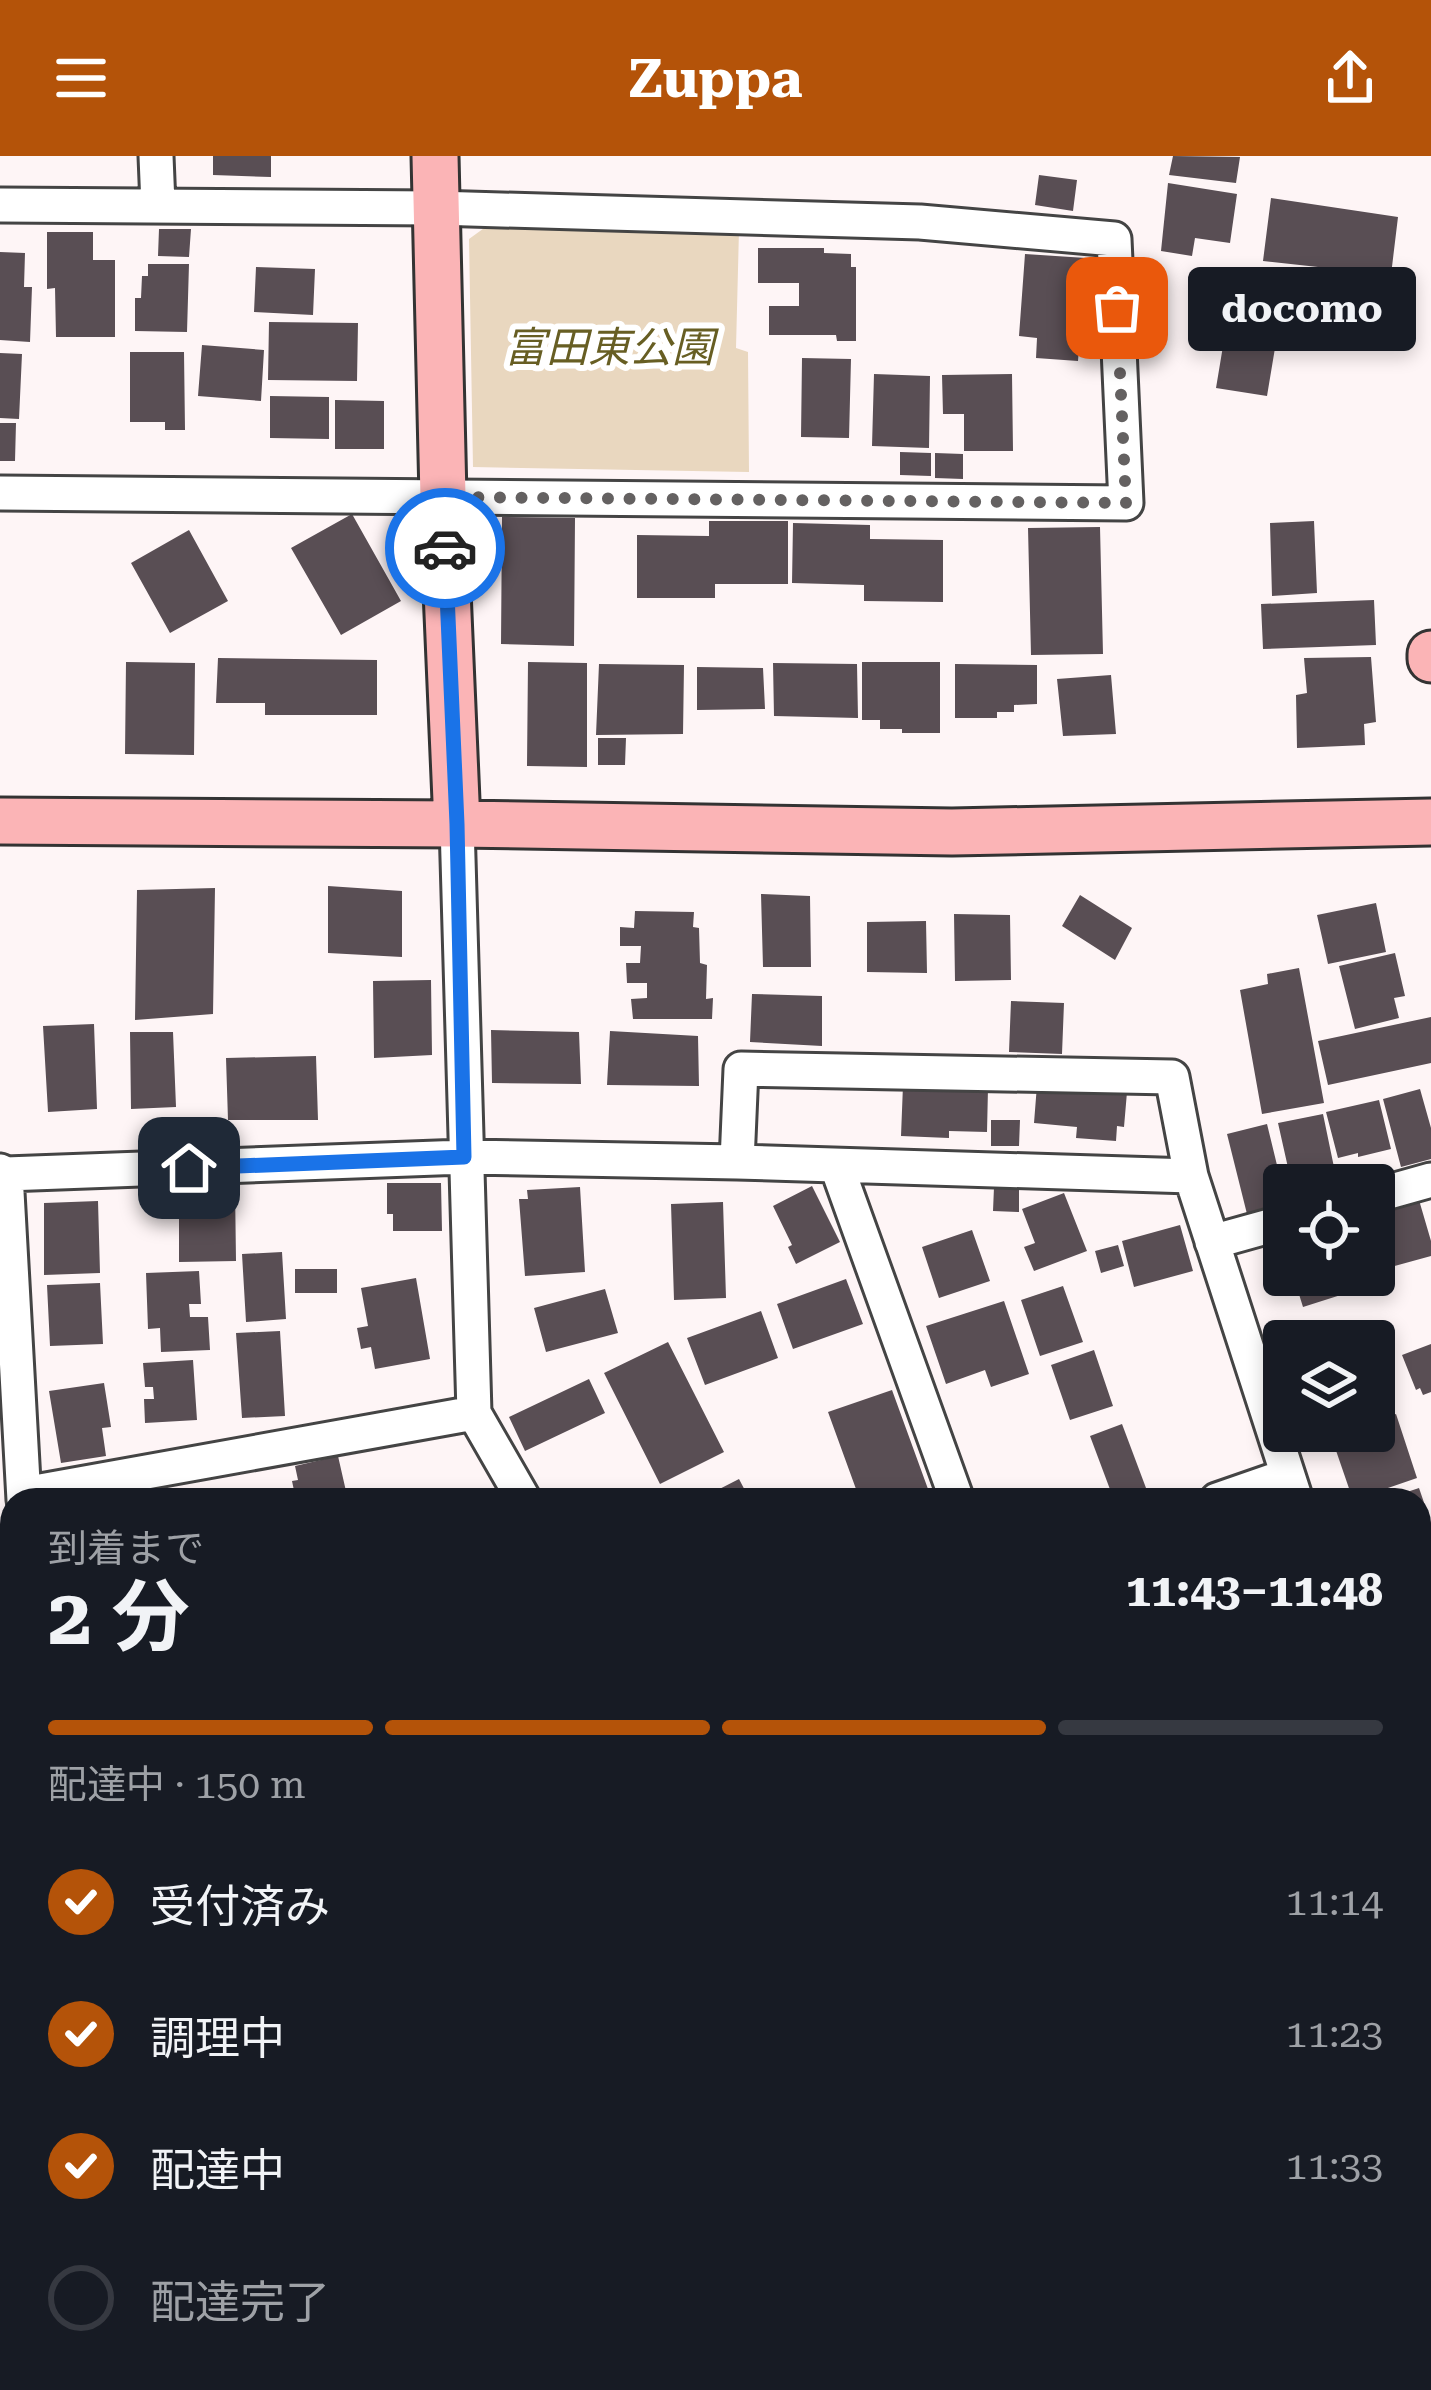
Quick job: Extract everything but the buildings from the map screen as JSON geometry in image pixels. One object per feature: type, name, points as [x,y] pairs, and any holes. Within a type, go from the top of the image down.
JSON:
[{"type":"street","points":[[157,156],[158,205]]},
{"type":"street","points":[[435,156],[474,1414],[517,1488]]},
{"type":"street","points":[[0,206],[436,208],[920,222],[1114,238],[1126,503],[0,493]]},
{"type":"street","points":[[0,821],[952,832],[1431,823]]},
{"type":"street","points":[[737,1162],[741,1069],[1172,1077],[1191,1176],[1291,1488]]},
{"type":"street","points":[[23,1488],[3,1173],[464,1157],[1191,1176]]},
{"type":"street","points":[[837,1167],[953,1488]]},
{"type":"street","points":[[1395,1190],[1431,1180]]},
{"type":"street","points":[[1212,1242],[1263,1228]]},
{"type":"street","points":[[73,1488],[474,1414]]},
{"type":"green space","name":"富田東公園","points":[[487,226],[739,230],[736,348],[748,352],[749,472],[473,467],[469,239]]},
{"type":"way so far","points":[[445,548],[443,497],[1126,503],[1117,308]]},
{"type":"place","name":"docomo","points":[[1117,308]]},
{"type":"route","points":[[189,1168],[464,1157],[445,548]]}]
